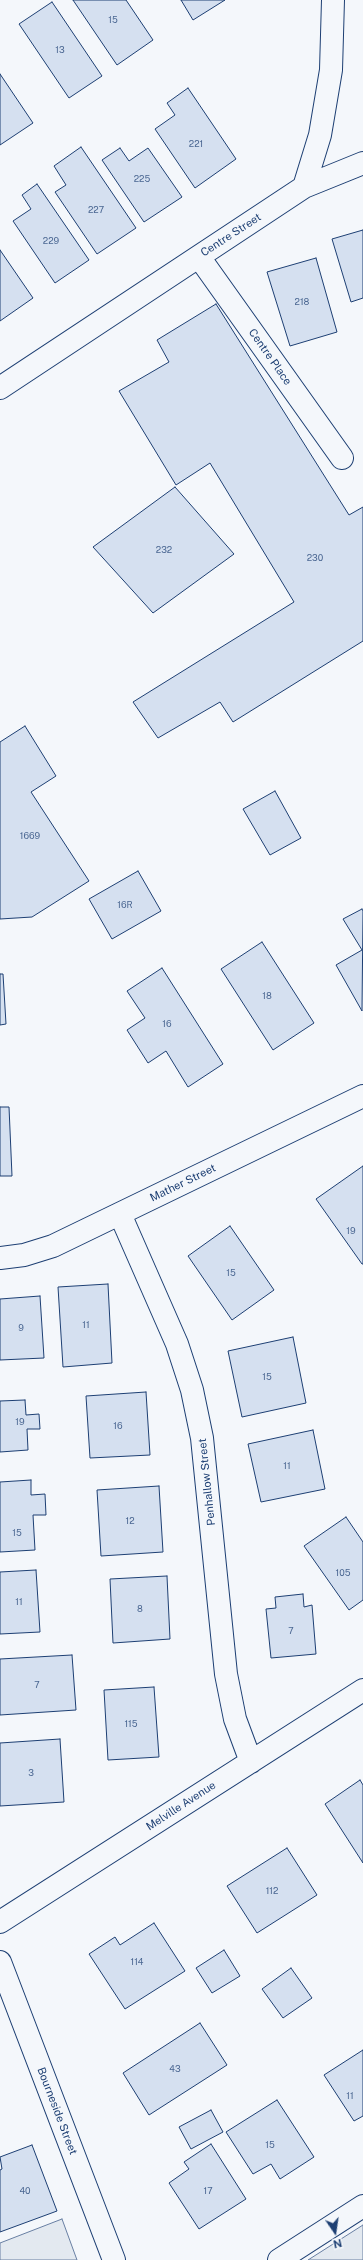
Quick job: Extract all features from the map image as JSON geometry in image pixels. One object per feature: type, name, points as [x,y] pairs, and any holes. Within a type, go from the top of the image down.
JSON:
[{"type":"street","points":[[304,187],[320,135],[331,70],[333,0]]},
{"type":"street","name":"Centre Street","points":[[0,388],[304,187],[363,163]]},
{"type":"street","name":"Centre Place","points":[[199,257],[342,458]]},
{"type":"street","name":"Mather Street","points":[[0,1258],[24,1255],[53,1246],[363,1096]]},
{"type":"street","name":"Penhallow Street","points":[[120,1214],[176,1344],[192,1390],[204,1457],[226,1674],[235,1719],[251,1762]]},
{"type":"street","name":"Melville Avenue","points":[[0,1922],[363,1690]]},
{"type":"street","name":"Bourneside Street","points":[[0,1962],[114,2260]]},
{"type":"street","points":[[279,2260],[363,2206]]},
{"type":"shaded area","points":[[62,2219],[77,2260],[0,2260],[0,2243]]},
{"type":"shaded area","points":[[363,2225],[363,2260],[308,2260]]},
{"type":"building","points":[[73,0],[126,0],[153,40],[117,65]]},
{"type":"building","points":[[181,0],[225,0],[193,20]]},
{"type":"building","points":[[52,2],[102,76],[69,98],[19,24]]},
{"type":"building","points":[[0,74],[33,123],[0,145]]},
{"type":"building","points":[[188,88],[236,159],[195,188],[155,129],[175,115],[167,103]]},
{"type":"building","points":[[81,147],[136,228],[97,254],[55,192],[66,185],[54,166]]},
{"type":"building","points":[[120,148],[129,161],[148,148],[182,197],[144,222],[102,160]]},
{"type":"building","points":[[37,184],[89,260],[55,283],[13,221],[31,209],[22,195]]},
{"type":"building","points":[[363,230],[363,298],[351,302],[332,239]]},
{"type":"building","points":[[0,250],[33,298],[0,321]]},
{"type":"building","points":[[316,258],[337,332],[290,346],[267,272]]},
{"type":"building","points":[[216,304],[349,515],[363,507],[363,641],[233,722],[220,702],[158,738],[133,702],[294,602],[210,463],[176,485],[119,391],[169,362],[157,340]]},
{"type":"building","points":[[175,487],[234,554],[153,613],[93,547]]},
{"type":"building","points":[[25,726],[56,776],[31,792],[89,881],[32,917],[0,919],[0,742]]},
{"type":"building","points":[[275,791],[301,838],[270,855],[243,809]]},
{"type":"building","points":[[138,871],[161,911],[112,939],[89,899]]},
{"type":"building","points":[[362,909],[363,911],[362,1011],[336,965],[362,950],[343,919]]},
{"type":"building","points":[[262,942],[314,1023],[273,1050],[221,969]]},
{"type":"building","points":[[162,968],[223,1064],[188,1087],[166,1051],[148,1063],[127,1030],[145,1018],[127,991]]},
{"type":"building","points":[[0,974],[3,974],[6,1024],[0,1025]]},
{"type":"building","points":[[0,1107],[9,1107],[12,1176],[0,1176]]},
{"type":"building","points":[[363,1166],[363,1264],[362,1264],[316,1199]]},
{"type":"building","points":[[230,1226],[274,1290],[232,1320],[188,1256]]},
{"type":"building","points":[[108,1284],[112,1363],[63,1367],[58,1287]]},
{"type":"building","points":[[40,1296],[44,1358],[0,1360],[0,1299]]},
{"type":"building","points":[[293,1337],[306,1403],[242,1417],[228,1351]]},
{"type":"building","points":[[146,1392],[150,1455],[90,1458],[86,1396]]},
{"type":"building","points":[[25,1400],[26,1415],[39,1414],[40,1429],[27,1429],[28,1450],[0,1452],[0,1401]]},
{"type":"building","points":[[313,1430],[325,1489],[261,1502],[248,1444]]},
{"type":"building","points":[[31,1480],[31,1495],[45,1494],[46,1515],[33,1515],[35,1550],[0,1552],[0,1482]]},
{"type":"building","points":[[159,1486],[163,1552],[101,1556],[97,1490]]},
{"type":"building","points":[[346,1517],[363,1542],[363,1600],[349,1610],[304,1546]]},
{"type":"building","points":[[36,1570],[40,1632],[0,1634],[0,1572]]},
{"type":"building","points":[[167,1576],[170,1639],[113,1643],[110,1579]]},
{"type":"building","points":[[303,1594],[304,1607],[312,1605],[316,1654],[271,1658],[266,1609],[276,1608],[275,1597]]},
{"type":"building","points":[[72,1655],[76,1710],[0,1715],[0,1659]]},
{"type":"building","points":[[154,1687],[159,1757],[108,1760],[104,1690]]},
{"type":"building","points":[[60,1739],[64,1802],[0,1806],[0,1743]]},
{"type":"building","points":[[360,1780],[363,1785],[363,1863],[325,1804]]},
{"type":"building","points":[[287,1848],[317,1895],[257,1933],[227,1886]]},
{"type":"building","points":[[154,1923],[185,1971],[125,2009],[89,1954],[115,1937],[120,1945]]},
{"type":"building","points":[[224,1950],[240,1976],[212,1993],[196,1968]]},
{"type":"building","points":[[291,1968],[312,1998],[283,2018],[262,1989]]},
{"type":"building","points":[[200,2023],[227,2065],[149,2115],[123,2073]]},
{"type":"building","points":[[363,2050],[363,2116],[354,2121],[324,2075]]},
{"type":"building","points":[[277,2100],[314,2157],[280,2179],[271,2164],[253,2174],[226,2132]]},
{"type":"building","points":[[211,2110],[223,2132],[191,2149],[179,2127]]},
{"type":"building","points":[[211,2144],[246,2199],[199,2229],[169,2183],[189,2169],[184,2162]]},
{"type":"building","points":[[32,2145],[57,2211],[0,2232],[0,2170],[2,2169],[0,2157]]}]
